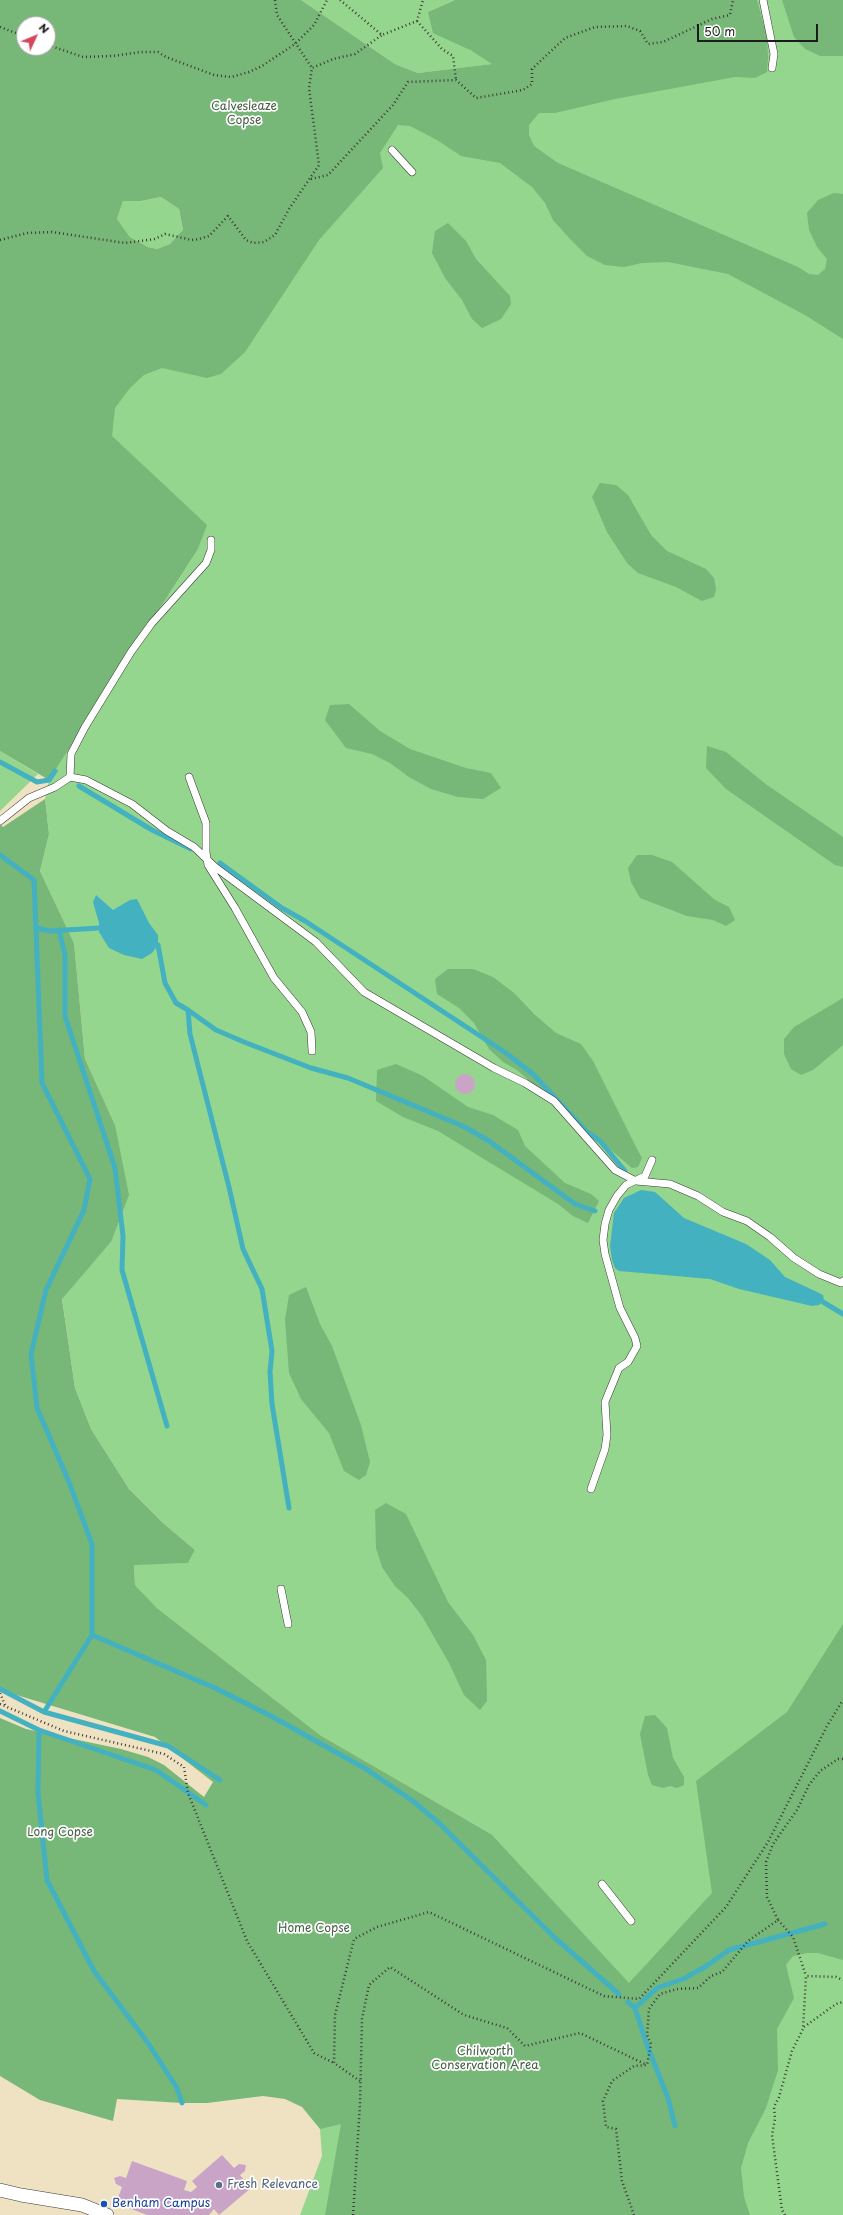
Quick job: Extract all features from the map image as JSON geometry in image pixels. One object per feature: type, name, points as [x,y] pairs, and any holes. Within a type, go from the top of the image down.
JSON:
[{"type":"street","points":[[0,2190],[82,2205],[107,2215]]},
{"type":"lane","points":[[763,0],[774,54],[772,68]]},
{"type":"lane","points":[[392,150],[412,172]]},
{"type":"lane","points":[[0,821],[29,798],[55,788],[70,776],[71,754],[85,727],[131,652],[148,629],[206,563],[211,550],[211,540]]},
{"type":"lane","points":[[70,776],[86,780],[132,804],[167,831],[194,847],[207,859],[316,942],[364,992],[494,1068],[525,1083],[554,1102],[615,1170],[634,1180],[670,1184],[698,1196],[723,1212],[747,1221],[770,1237],[794,1258],[819,1274],[841,1283],[843,1281]]},
{"type":"lane","points":[[189,777],[206,823],[208,865],[235,908],[267,967],[302,1012],[310,1032],[312,1051]]},
{"type":"lane","points":[[591,1489],[605,1448],[607,1435],[605,1402],[619,1368],[628,1362],[637,1346],[635,1338],[620,1308],[603,1240],[609,1210],[617,1196],[626,1185],[645,1176],[652,1160]]},
{"type":"lane","points":[[281,1589],[288,1624]]},
{"type":"lane","points":[[602,1884],[631,1921]]},
{"type":"path","points":[[0,240],[28,233],[52,232],[125,243],[155,239],[165,234],[192,240],[210,236],[228,216],[246,240],[253,243],[264,242],[275,235],[289,209],[319,165],[309,88],[312,68],[294,44],[277,15],[275,0]]},
{"type":"path","points":[[56,48],[83,57],[158,52],[166,57],[214,75],[231,78],[262,66],[294,44],[314,25],[327,0]]},
{"type":"path","points":[[340,0],[382,35]]},
{"type":"path","points":[[417,21],[423,0]]},
{"type":"path","points":[[417,21],[442,49],[453,56],[456,80],[476,98],[522,90],[532,84],[532,69],[565,38],[595,27],[627,26],[640,31],[648,44],[662,42],[712,19],[730,15],[733,0]]},
{"type":"path","points":[[312,68],[333,59],[355,54],[382,35],[417,21]]},
{"type":"path","points":[[0,27],[16,33]]},
{"type":"path","points":[[310,179],[328,175],[393,105],[408,82],[456,80]]},
{"type":"path","points":[[0,1693],[5,1706]]},
{"type":"path","points":[[334,2063],[335,2015],[354,1939],[377,1927],[429,1912],[604,1996],[639,1999],[726,1907],[768,1842],[827,1726],[843,1700]]},
{"type":"path","points":[[0,1704],[64,1731],[164,1754],[184,1767],[188,1793],[247,1941],[314,2053],[334,2063],[360,2081]]},
{"type":"path","points":[[785,2215],[782,2210],[772,2135],[775,2120],[774,2107],[779,2097],[792,2051],[803,2028],[806,1976],[793,1937],[778,1920],[767,1897],[766,1862],[773,1844],[797,1810],[809,1785],[820,1770],[838,1759],[843,1759]]},
{"type":"path","points":[[647,2065],[651,2051],[651,2044],[647,2035],[649,2009],[660,1994],[677,1989],[698,1988],[711,1976],[722,1972],[748,1941],[778,1920]]},
{"type":"path","points":[[353,2215],[362,2019],[369,1985],[390,1968],[464,2016],[507,2028],[525,2046],[580,2033],[647,2065]]},
{"type":"path","points":[[806,1976],[836,1977],[843,1980]]},
{"type":"path","points":[[803,2028],[836,2004],[843,2002]]},
{"type":"path","points":[[634,2215],[622,2181],[616,2129],[606,2128],[603,2101],[612,2081],[634,2066],[647,2065]]},
{"type":"green space","name":"Calvesleaze Copse","points":[[0,0],[301,0],[395,64],[418,73],[492,64],[470,50],[433,33],[428,12],[455,0],[757,0],[767,36],[767,72],[755,78],[735,77],[615,99],[555,113],[539,113],[529,125],[529,135],[534,146],[558,163],[798,267],[809,274],[818,275],[825,269],[827,259],[817,247],[809,230],[807,213],[818,200],[834,193],[843,194],[843,339],[805,315],[728,274],[668,262],[642,263],[624,267],[605,265],[587,256],[553,220],[545,203],[532,187],[500,163],[461,156],[437,140],[410,126],[398,125],[380,153],[383,168],[319,240],[245,352],[221,374],[207,378],[162,368],[144,375],[130,388],[115,408],[112,436],[207,525],[198,549],[49,780],[0,751]],"holes":[[[161,197],[179,209],[183,230],[170,244],[157,249],[148,247],[130,237],[117,219],[123,201],[141,201]]]},
{"type":"green space","points":[[301,0],[455,0],[428,12],[470,50],[493,64],[418,73],[395,64]]},
{"type":"green space","name":"Chilworth Conservation Area","points":[[745,0],[843,0],[843,2215],[300,2215],[322,2156],[320,2129],[491,1834],[320,1735],[157,1608],[135,1585],[134,1564],[188,1563],[195,1550],[163,1523],[129,1489],[91,1429],[75,1388],[62,1298],[111,1242],[115,1125],[85,1059],[74,943],[40,871],[49,834],[45,799],[49,780],[198,549],[206,525],[89,422],[388,122]]},
{"type":"green space","points":[[782,0],[843,0],[843,56],[820,56],[805,49],[794,37]]},
{"type":"green space","points":[[161,197],[179,209],[183,231],[170,244],[157,249],[148,247],[130,237],[117,219],[123,201],[141,201]]},
{"type":"green space","points":[[448,223],[466,241],[476,259],[510,296],[511,304],[501,319],[482,328],[472,319],[462,300],[445,278],[432,253],[435,231]]},
{"type":"green space","points":[[600,483],[616,485],[628,495],[651,535],[667,551],[706,569],[714,578],[716,589],[714,597],[702,601],[676,587],[638,573],[627,563],[607,532],[592,497]]},
{"type":"green space","points":[[349,704],[380,731],[410,749],[466,768],[491,773],[501,788],[483,799],[458,797],[431,789],[409,777],[390,763],[372,754],[346,748],[325,720],[330,705]]},
{"type":"green space","points":[[707,746],[726,752],[767,785],[843,837],[843,867],[835,865],[726,789],[706,768]]},
{"type":"green space","points":[[0,751],[38,774],[0,811]]},
{"type":"green space","name":"Home Copse","points":[[45,799],[49,834],[40,871],[74,943],[85,1059],[115,1125],[129,1195],[111,1242],[62,1299],[75,1388],[91,1429],[129,1489],[163,1523],[195,1550],[188,1563],[134,1565],[135,1585],[157,1608],[320,1735],[491,1834],[629,1983],[712,1893],[696,1781],[787,1712],[843,1624],[843,1960],[818,1953],[807,1953],[793,1956],[786,1965],[794,1998],[777,2029],[778,2070],[766,2108],[748,2143],[741,2168],[744,2197],[750,2215],[325,2215],[341,2124],[320,2129],[302,2107],[285,2099],[263,2096],[207,2103],[182,2103],[117,2099],[113,2121],[40,2100],[0,2076],[0,1718],[26,1729],[121,1749],[148,1757],[164,1765],[204,1797],[213,1782],[155,1737],[0,1690],[0,824],[3,827]]},
{"type":"green space","points":[[637,855],[652,855],[672,862],[715,900],[729,907],[735,920],[726,926],[713,920],[687,916],[640,898],[631,882],[628,868]]},
{"type":"green space","points":[[448,969],[473,969],[493,977],[514,993],[534,1014],[556,1033],[581,1044],[593,1061],[642,1158],[638,1167],[632,1168],[517,1070],[503,1062],[489,1049],[474,1023],[459,1008],[437,994],[435,979]]},
{"type":"green space","points":[[843,998],[843,1045],[813,1070],[801,1075],[791,1069],[784,1054],[784,1039],[794,1027]]},
{"type":"green space","points":[[396,1064],[423,1076],[468,1107],[493,1115],[518,1130],[525,1146],[565,1183],[591,1194],[599,1201],[588,1223],[573,1216],[558,1204],[438,1131],[403,1117],[376,1101],[377,1070]]},
{"type":"green space","points":[[306,1287],[320,1324],[332,1346],[361,1425],[370,1462],[366,1475],[359,1480],[344,1471],[329,1433],[301,1399],[289,1373],[285,1320],[289,1295]]},
{"type":"green space","points":[[386,1503],[406,1514],[448,1602],[473,1635],[486,1660],[487,1701],[480,1710],[464,1695],[449,1663],[422,1616],[408,1598],[395,1586],[382,1567],[376,1548],[375,1510]]},
{"type":"green space","points":[[655,1715],[667,1728],[673,1758],[684,1777],[684,1785],[677,1788],[670,1786],[663,1788],[652,1785],[648,1775],[640,1734],[645,1716]]},
{"type":"water","points":[[96,895],[113,910],[130,900],[137,899],[149,923],[158,935],[158,945],[152,953],[142,959],[124,955],[109,948],[99,932],[99,923],[93,902]]},
{"type":"water","points":[[641,1190],[655,1192],[684,1218],[746,1244],[770,1260],[785,1277],[823,1295],[824,1300],[819,1305],[812,1306],[739,1289],[710,1279],[619,1271],[615,1268],[612,1260],[610,1246],[614,1213],[624,1198]]},
{"type":"building","points":[[465,1074],[472,1077],[475,1084],[472,1091],[465,1094],[458,1091],[455,1084],[458,1077]]},
{"type":"building","points":[[222,2155],[234,2168],[239,2164],[246,2165],[245,2171],[240,2175],[251,2188],[219,2215],[214,2209],[209,2215],[147,2215],[116,2203],[122,2187],[116,2184],[114,2178],[120,2176],[126,2178],[132,2161],[187,2181],[184,2190],[191,2192],[197,2187],[192,2181]]},
{"type":"waterway","points":[[0,762],[37,782],[49,780],[55,771]]},
{"type":"waterway","points":[[79,786],[152,830],[191,849]]},
{"type":"waterway","points":[[0,855],[34,880],[42,1083],[90,1179],[84,1210],[46,1290],[31,1354],[37,1408],[69,1482],[92,1544],[92,1635],[44,1712]]},
{"type":"waterway","points":[[220,863],[282,908],[305,921],[506,1053],[533,1074],[586,1131],[600,1141],[625,1171]]},
{"type":"waterway","points":[[37,928],[49,931],[99,928]]},
{"type":"waterway","points":[[59,930],[65,955],[65,1016],[115,1168],[123,1236],[122,1270],[167,1426]]},
{"type":"waterway","points":[[158,945],[165,983],[176,1003],[188,1010],[190,1034],[229,1187],[243,1249],[262,1289],[272,1351],[270,1372],[272,1404],[289,1508]]},
{"type":"waterway","points":[[188,1010],[216,1030],[244,1042],[311,1068],[348,1078],[465,1127],[489,1141],[575,1204],[595,1211]]},
{"type":"waterway","points":[[823,1302],[843,1314]]},
{"type":"waterway","points":[[92,1635],[215,1688],[271,1716],[366,1769],[413,1801],[439,1823],[555,1938],[619,1994]]},
{"type":"waterway","points":[[0,1689],[44,1712],[168,1746],[220,1780]]},
{"type":"waterway","points":[[0,1711],[39,1730],[156,1770],[206,1805]]},
{"type":"waterway","points":[[39,1730],[38,1793],[47,1880],[94,1971],[148,2043],[177,2088],[182,2103]]},
{"type":"waterway","points":[[635,2008],[657,1988],[683,1979],[705,1967],[729,1950],[825,1924]]},
{"type":"waterway","points":[[628,2002],[635,2008],[647,2045],[668,2098],[675,2126]]},
{"type":"place","name":"Fresh Relevance","points":[[219,2185]]},
{"type":"place","name":"Benham Campus","points":[[104,2204]]},
{"type":"park label","name":"Long Copse","points":[[60,1833]]}]
